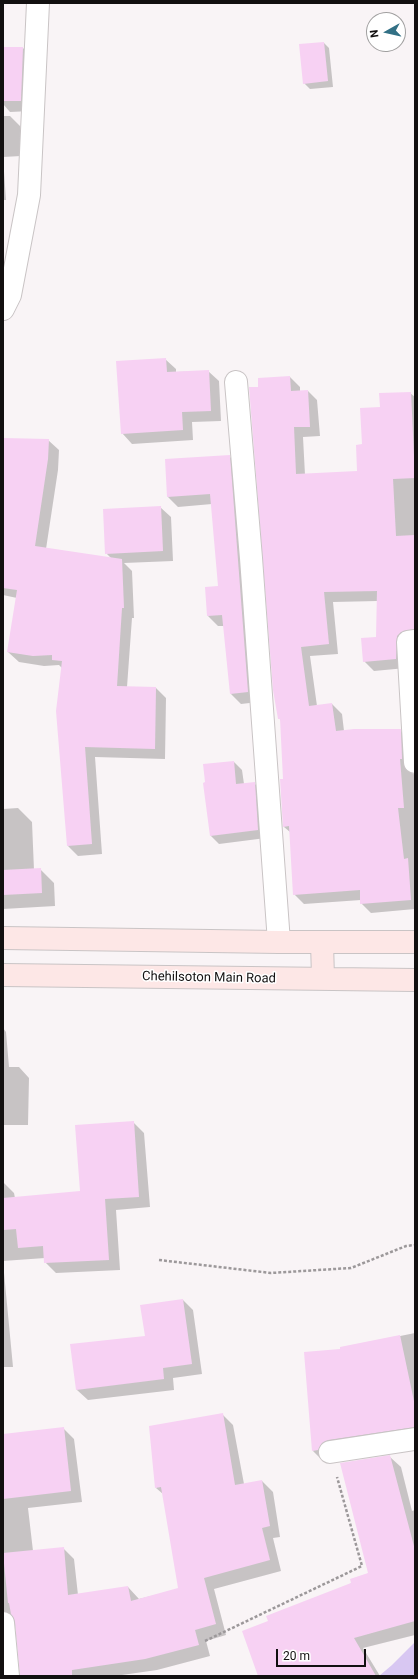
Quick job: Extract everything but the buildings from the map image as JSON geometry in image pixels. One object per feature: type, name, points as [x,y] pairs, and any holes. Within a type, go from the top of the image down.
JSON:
[{"type":"main road","points":[[3,938],[279,942],[415,942]]},
{"type":"main road","points":[[322,942],[323,978]]},
{"type":"main road","name":"Chehilsoton Main Road","points":[[3,975],[415,980]]},
{"type":"street","points":[[3,309],[10,295],[29,195],[38,3]]},
{"type":"street","points":[[236,382],[251,558],[279,942]]},
{"type":"street","points":[[415,641],[408,642],[415,762]]},
{"type":"street","points":[[330,1452],[415,1439]]},
{"type":"street","points":[[3,1623],[8,1676]]},
{"type":"path","points":[[159,1260],[270,1273],[351,1268],[406,1246],[415,1245]]},
{"type":"path","points":[[205,1640],[362,1566],[330,1452]]},
{"type":"shaded area","points":[[415,1642],[415,1676],[379,1676],[392,1665]]}]
